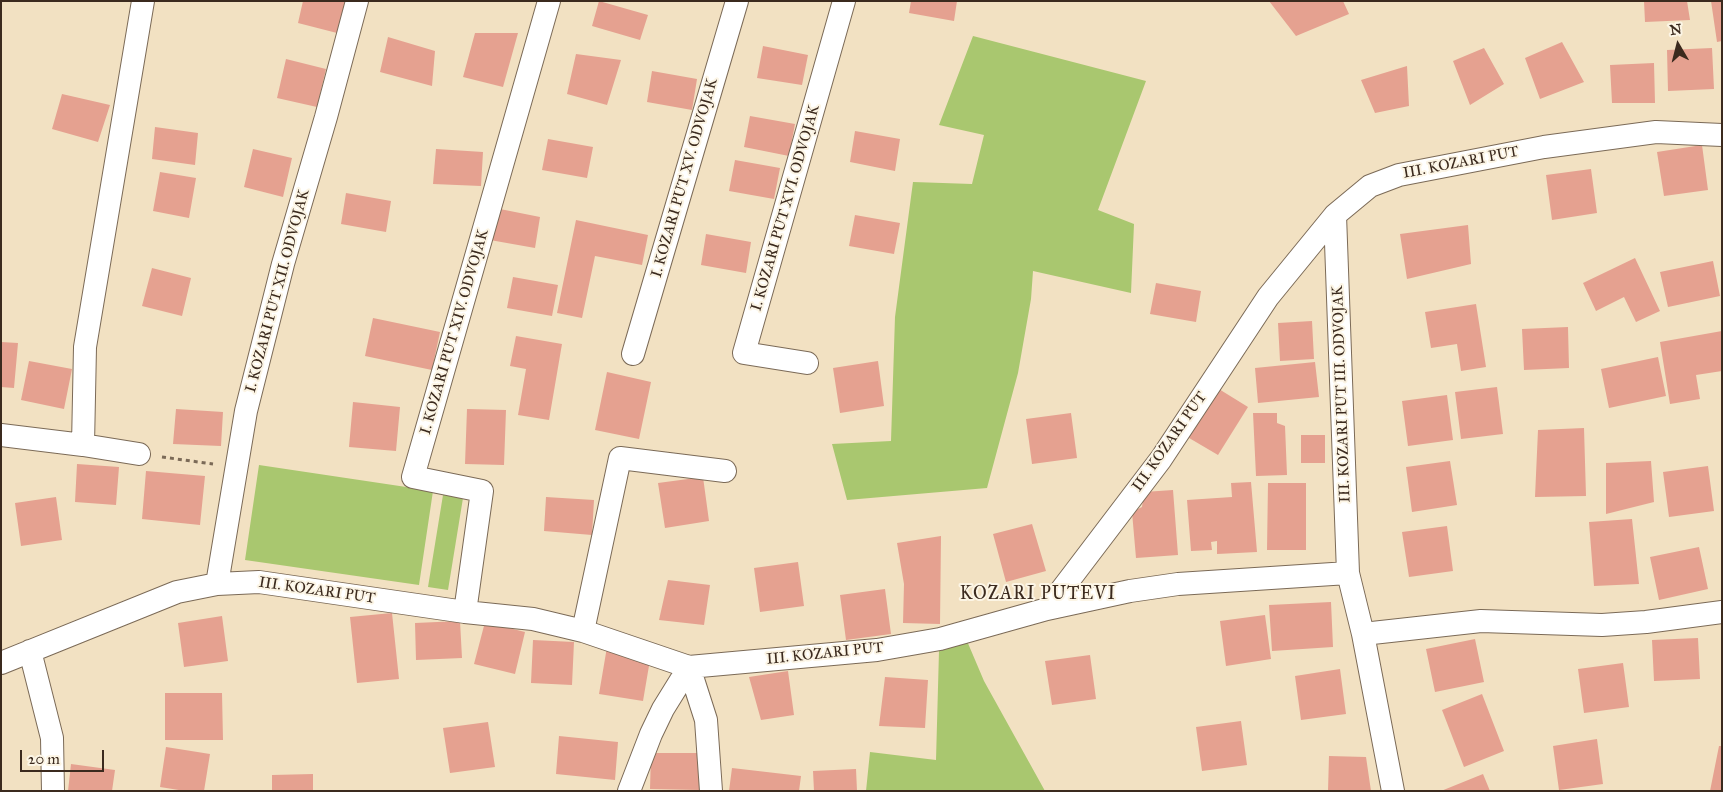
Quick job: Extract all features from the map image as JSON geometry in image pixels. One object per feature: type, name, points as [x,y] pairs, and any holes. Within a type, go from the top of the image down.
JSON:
[{"type":"street","points":[[83,445],[85,347],[143,1]]},
{"type":"street","name":"I. KOZARI PUT XII. ODVOJAK","points":[[217,584],[246,411],[282,264],[326,116],[357,1]]},
{"type":"street","name":"I. KOZARI PUT XIV. ODVOJAK","points":[[465,612],[482,491],[413,477],[549,1]]},
{"type":"street","name":"I. KOZARI PUT XV. ODVOJAK","points":[[633,354],[737,1]]},
{"type":"street","name":"I. KOZARI PUT XVI. ODVOJAK","points":[[806,362],[744,353],[844,1]]},
{"type":"street","name":"III. KOZARI PUT","points":[[1,663],[177,592],[217,584],[259,582],[465,612],[533,619],[583,631],[689,667],[877,650],[940,639],[1047,609],[1161,459],[1268,297],[1335,215],[1370,186],[1400,175],[1544,147],[1656,132],[1722,135]]},
{"type":"street","name":"III. KOZARI PUT III. ODVOJAK","points":[[1335,215],[1348,573],[1364,634],[1393,791]]},
{"type":"street","points":[[1,435],[139,454]]},
{"type":"street","points":[[583,631],[620,458],[726,471]]},
{"type":"street","points":[[1047,609],[1130,591],[1178,584],[1348,573]]},
{"type":"street","points":[[1364,634],[1481,621],[1602,625],[1646,622],[1722,612]]},
{"type":"street","points":[[30,651],[52,738],[52,791]]},
{"type":"street","points":[[629,791],[651,734],[663,709],[689,667]]},
{"type":"street","points":[[689,667],[706,720],[710,791]]},
{"type":"path","points":[[139,454],[236,467]]},
{"type":"green space","points":[[973,36],[1146,81],[1098,210],[1134,224],[1131,293],[1033,271],[1031,299],[1018,373],[987,488],[847,500],[832,444],[891,441],[895,317],[913,182],[972,184],[984,135],[939,125]]},
{"type":"green space","points":[[259,465],[433,491],[419,585],[245,560]]},
{"type":"green space","points":[[443,495],[463,498],[448,590],[428,587]]},
{"type":"green space","points":[[967,641],[984,681],[1045,791],[866,791],[870,752],[936,760],[939,651]]},
{"type":"building","points":[[303,1],[345,1],[337,33],[298,23]]},
{"type":"building","points":[[599,1],[648,15],[640,40],[592,26]]},
{"type":"building","points":[[911,1],[957,1],[954,21],[909,13]]},
{"type":"building","points":[[1269,1],[1343,1],[1349,14],[1296,36]]},
{"type":"building","points":[[1644,1],[1687,1],[1690,20],[1645,22]]},
{"type":"building","points":[[1711,1],[1722,1],[1722,41],[1717,42]]},
{"type":"building","points":[[475,33],[518,33],[503,87],[463,77]]},
{"type":"building","points":[[388,37],[435,51],[432,86],[380,72]]},
{"type":"building","points":[[1562,42],[1584,82],[1540,99],[1525,58]]},
{"type":"building","points":[[763,46],[808,55],[802,85],[757,78]]},
{"type":"building","points":[[1484,48],[1504,84],[1470,105],[1453,61]]},
{"type":"building","points":[[1712,48],[1714,89],[1668,91],[1667,50]]},
{"type":"building","points":[[576,54],[621,60],[607,105],[567,94]]},
{"type":"building","points":[[286,59],[326,69],[317,107],[277,98]]},
{"type":"building","points":[[1654,63],[1655,103],[1612,103],[1610,65]]},
{"type":"building","points":[[1407,66],[1409,106],[1375,113],[1361,80]]},
{"type":"building","points":[[652,71],[697,79],[692,110],[647,102]]},
{"type":"building","points":[[62,94],[110,105],[98,142],[52,129]]},
{"type":"building","points":[[750,116],[795,124],[789,156],[744,147]]},
{"type":"building","points":[[155,127],[198,133],[195,165],[152,159]]},
{"type":"building","points":[[855,131],[900,139],[895,171],[850,162]]},
{"type":"building","points":[[548,139],[593,147],[587,178],[542,170]]},
{"type":"building","points":[[1702,145],[1708,190],[1664,196],[1657,152]]},
{"type":"building","points":[[253,149],[292,158],[283,197],[244,187]]},
{"type":"building","points":[[436,149],[483,152],[481,186],[433,184]]},
{"type":"building","points":[[735,160],[780,168],[774,199],[729,191]]},
{"type":"building","points":[[1591,169],[1597,213],[1552,220],[1546,175]]},
{"type":"building","points":[[160,172],[196,178],[189,218],[153,211]]},
{"type":"building","points":[[346,193],[391,201],[386,232],[341,224]]},
{"type":"building","points":[[495,208],[540,217],[535,248],[490,240]]},
{"type":"building","points":[[855,215],[900,223],[894,254],[849,246]]},
{"type":"building","points":[[576,220],[648,235],[642,265],[595,256],[582,318],[557,313]]},
{"type":"building","points":[[1468,225],[1471,264],[1407,279],[1400,234]]},
{"type":"building","points":[[706,234],[751,242],[746,273],[701,265]]},
{"type":"building","points":[[1635,258],[1660,311],[1636,322],[1624,297],[1596,311],[1583,283]]},
{"type":"building","points":[[1713,261],[1720,296],[1668,307],[1660,272]]},
{"type":"building","points":[[152,268],[191,278],[182,316],[142,306]]},
{"type":"building","points":[[513,277],[558,285],[552,316],[507,308]]},
{"type":"building","points":[[1156,283],[1201,291],[1196,322],[1150,314]]},
{"type":"building","points":[[1476,304],[1486,367],[1461,371],[1457,344],[1431,348],[1425,312]]},
{"type":"building","points":[[373,318],[440,332],[432,370],[365,356]]},
{"type":"building","points":[[1312,321],[1314,359],[1280,361],[1278,323]]},
{"type":"building","points":[[1568,327],[1569,368],[1524,370],[1522,329]]},
{"type":"building","points":[[1722,331],[1722,371],[1696,375],[1700,399],[1670,404],[1660,342]]},
{"type":"building","points":[[516,336],[562,344],[549,420],[518,415],[526,369],[510,366]]},
{"type":"building","points":[[1,342],[18,343],[14,388],[1,387]]},
{"type":"building","points":[[1658,357],[1666,396],[1609,408],[1601,369]]},
{"type":"building","points":[[29,361],[72,369],[64,409],[21,400]]},
{"type":"building","points":[[878,361],[884,406],[840,413],[833,368]]},
{"type":"building","points":[[1315,362],[1319,397],[1258,403],[1255,368]]},
{"type":"building","points":[[607,372],[651,382],[639,439],[595,430]]},
{"type":"building","points":[[1214,386],[1248,407],[1218,455],[1184,435]]},
{"type":"building","points":[[1497,387],[1503,434],[1461,439],[1455,392]]},
{"type":"building","points":[[1447,395],[1453,440],[1408,446],[1402,401]]},
{"type":"building","points":[[353,402],[400,407],[396,451],[349,447]]},
{"type":"building","points":[[176,409],[223,412],[221,446],[173,444]]},
{"type":"building","points":[[467,409],[506,410],[504,465],[465,464]]},
{"type":"building","points":[[1071,413],[1077,458],[1032,464],[1026,419]]},
{"type":"building","points":[[1253,413],[1277,413],[1277,423],[1285,426],[1287,475],[1256,476]]},
{"type":"building","points":[[1584,428],[1586,496],[1535,497],[1538,430]]},
{"type":"building","points":[[1301,435],[1325,435],[1325,463],[1301,463]]},
{"type":"building","points":[[1450,461],[1457,505],[1412,512],[1406,467]]},
{"type":"building","points":[[1651,461],[1654,502],[1606,514],[1606,463]]},
{"type":"building","points":[[77,464],[119,467],[116,505],[75,502]]},
{"type":"building","points":[[1708,466],[1714,511],[1669,517],[1663,472]]},
{"type":"building","points":[[146,471],[205,476],[200,525],[142,519]]},
{"type":"building","points":[[703,477],[709,521],[665,528],[658,483]]},
{"type":"building","points":[[1251,482],[1257,552],[1217,554],[1217,541],[1211,542],[1212,550],[1191,551],[1187,500],[1232,497],[1231,483]]},
{"type":"building","points":[[1268,483],[1306,483],[1306,550],[1267,550]]},
{"type":"building","points":[[1173,490],[1178,555],[1136,558],[1132,512],[1142,507],[1144,492]]},
{"type":"building","points":[[56,497],[62,540],[21,546],[15,503]]},
{"type":"building","points":[[546,497],[594,500],[592,535],[544,531]]},
{"type":"building","points":[[1632,519],[1639,584],[1594,586],[1589,522]]},
{"type":"building","points":[[1032,524],[1046,571],[1006,582],[993,534]]},
{"type":"building","points":[[1447,526],[1453,571],[1409,577],[1402,532]]},
{"type":"building","points":[[941,536],[940,624],[903,623],[904,584],[897,543]]},
{"type":"building","points":[[1699,547],[1708,589],[1659,600],[1650,557]]},
{"type":"building","points":[[798,562],[804,606],[760,612],[754,568]]},
{"type":"building","points":[[668,580],[710,585],[704,625],[659,620]]},
{"type":"building","points":[[885,589],[891,634],[846,640],[840,595]]},
{"type":"building","points":[[1331,602],[1333,647],[1272,651],[1269,605]]},
{"type":"building","points":[[392,613],[399,679],[357,683],[350,617]]},
{"type":"building","points":[[1265,615],[1271,659],[1226,666],[1220,621]]},
{"type":"building","points":[[222,616],[228,661],[184,667],[178,623]]},
{"type":"building","points":[[460,621],[462,658],[416,660],[415,623]]},
{"type":"building","points":[[485,622],[525,632],[515,674],[474,664]]},
{"type":"building","points":[[1698,638],[1700,679],[1654,681],[1652,640]]},
{"type":"building","points":[[1475,639],[1484,682],[1435,692],[1426,649]]},
{"type":"building","points":[[533,640],[574,642],[572,685],[531,683]]},
{"type":"building","points":[[607,647],[651,654],[643,701],[599,694]]},
{"type":"building","points":[[1090,655],[1096,699],[1052,705],[1045,661]]},
{"type":"building","points":[[1623,663],[1629,707],[1584,713],[1578,669]]},
{"type":"building","points":[[1340,669],[1346,714],[1301,720],[1295,676]]},
{"type":"building","points":[[788,671],[794,715],[761,720],[749,677]]},
{"type":"building","points":[[885,677],[928,680],[925,728],[879,726]]},
{"type":"building","points":[[165,693],[222,693],[223,740],[165,740]]},
{"type":"building","points":[[1482,694],[1504,751],[1464,767],[1442,710]]},
{"type":"building","points":[[1241,721],[1247,765],[1202,771],[1196,727]]},
{"type":"building","points":[[488,722],[495,767],[450,773],[443,728]]},
{"type":"building","points":[[559,736],[618,742],[615,780],[556,774]]},
{"type":"building","points":[[1597,739],[1603,784],[1559,790],[1553,746]]},
{"type":"building","points":[[1719,746],[1722,746],[1722,791],[1710,791]]},
{"type":"building","points":[[166,747],[210,754],[204,791],[185,791],[160,787]]},
{"type":"building","points":[[651,753],[701,753],[700,790],[650,789]]},
{"type":"building","points":[[1329,756],[1366,757],[1371,791],[1328,791]]},
{"type":"building","points":[[71,764],[115,770],[112,791],[68,791]]},
{"type":"building","points":[[732,768],[801,776],[799,791],[729,791]]},
{"type":"building","points":[[856,769],[857,791],[814,791],[813,771]]},
{"type":"building","points":[[313,774],[313,791],[272,791],[272,775]]},
{"type":"building","points":[[1483,774],[1490,791],[1441,791]]},
{"type":"district","name":"KOZARI PUTEVI","points":[[1038,595]]}]
